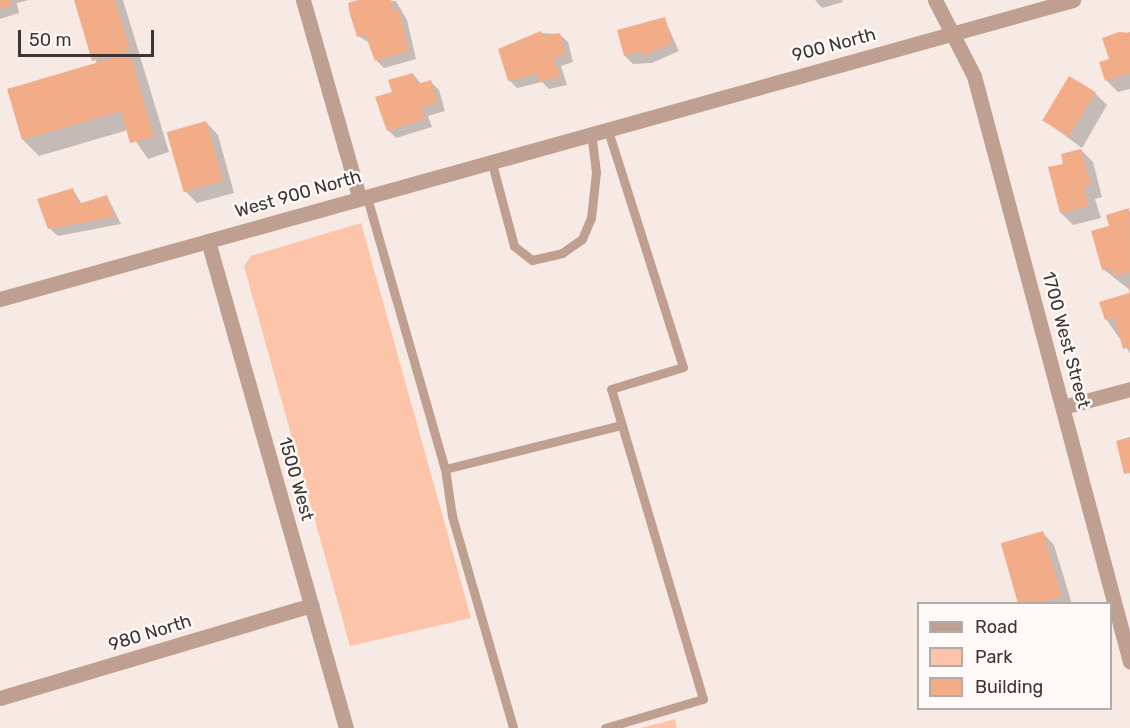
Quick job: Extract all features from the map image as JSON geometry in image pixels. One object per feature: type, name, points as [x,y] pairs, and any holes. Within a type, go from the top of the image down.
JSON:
[{"type":"street","points":[[303,0],[362,195]]},
{"type":"street","name":"1700 West Street","points":[[934,0],[955,32],[974,76],[1064,407],[1130,662]]},
{"type":"street","name":"900 North","points":[[607,128],[1073,0]]},
{"type":"street","name":"West 900 North","points":[[0,299],[362,195],[607,128]]},
{"type":"street","name":"1500 West","points":[[208,241],[346,728]]},
{"type":"street","points":[[1064,407],[1130,389]]},
{"type":"street","name":"980 North","points":[[0,698],[312,605]]},
{"type":"lane","points":[[605,728],[703,699],[611,389],[683,367],[607,128]]},
{"type":"lane","points":[[491,160],[514,246],[532,260],[562,252],[582,239],[591,218],[596,172],[591,132]]},
{"type":"lane","points":[[362,195],[445,469],[452,516],[513,728]]},
{"type":"lane","points":[[445,469],[622,425]]},
{"type":"green space","points":[[361,223],[471,618],[350,646],[244,266],[251,256]]},
{"type":"green space","points":[[675,719],[677,728],[641,728]]},
{"type":"building","points":[[0,0],[11,0],[12,5],[0,9]]},
{"type":"building","points":[[74,0],[115,0],[130,50],[92,61]]},
{"type":"building","points":[[358,0],[391,0],[394,11],[399,10],[409,51],[375,61],[365,34],[357,37],[350,14],[348,3]]},
{"type":"building","points":[[665,17],[672,43],[643,56],[641,51],[624,56],[617,30]]},
{"type":"building","points":[[541,31],[542,36],[560,33],[566,55],[554,58],[560,77],[539,82],[537,74],[508,81],[498,49]]},
{"type":"building","points":[[1119,32],[1130,33],[1130,73],[1105,81],[1099,62],[1109,59],[1102,38]]},
{"type":"building","points":[[130,53],[154,137],[130,143],[121,111],[22,140],[7,89]]},
{"type":"building","points":[[413,73],[417,84],[431,80],[438,103],[421,108],[425,119],[387,131],[375,97],[392,92],[388,80]]},
{"type":"building","points":[[1069,76],[1096,92],[1069,137],[1042,121]]},
{"type":"building","points":[[206,121],[223,181],[184,192],[167,132]]},
{"type":"building","points":[[1081,149],[1091,185],[1084,187],[1089,206],[1060,213],[1048,167],[1063,164],[1061,154]]},
{"type":"building","points":[[73,188],[78,204],[107,195],[114,217],[48,229],[37,199]]},
{"type":"building","points":[[1129,208],[1130,272],[1114,276],[1112,268],[1102,270],[1091,231],[1109,226],[1106,215]]},
{"type":"building","points":[[1130,282],[1130,347],[1123,349],[1114,317],[1105,320],[1099,302],[1129,293]]},
{"type":"building","points":[[1130,437],[1130,473],[1124,474],[1116,441]]},
{"type":"building","points":[[1043,531],[1062,596],[1042,602],[1018,602],[1001,543]]}]
